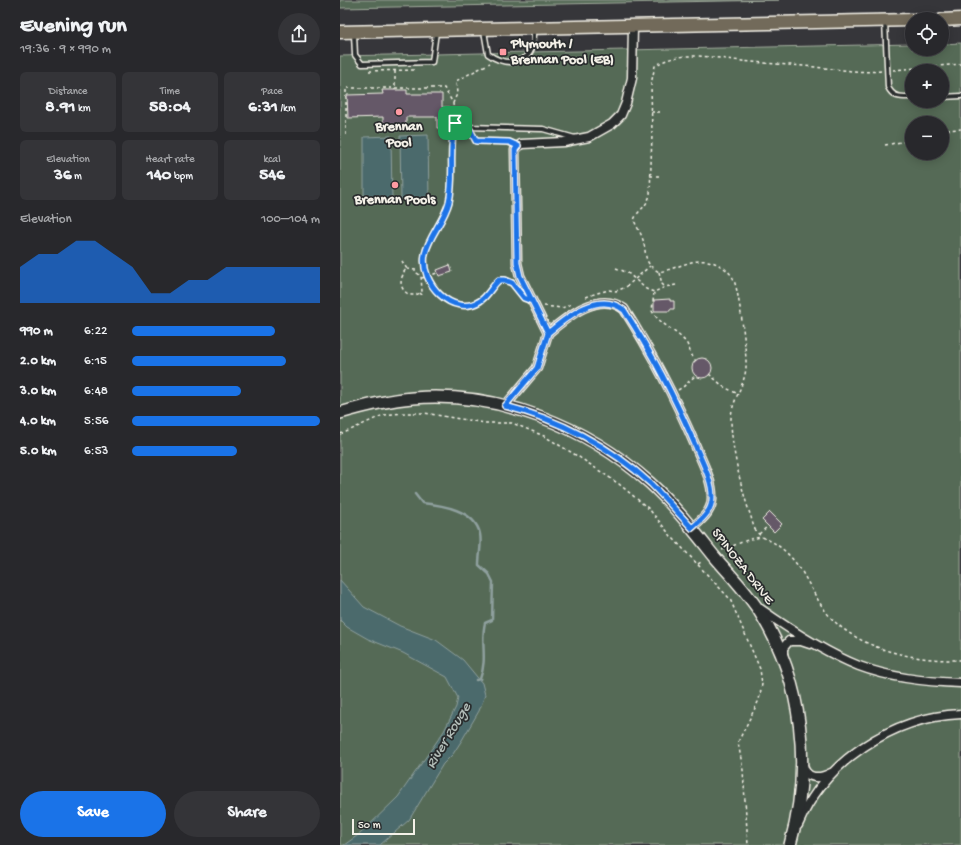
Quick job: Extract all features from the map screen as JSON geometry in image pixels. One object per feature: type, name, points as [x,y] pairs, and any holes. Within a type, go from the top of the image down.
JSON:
[{"type":"main road","points":[[949,20],[961,19]]},
{"type":"main road","points":[[340,32],[905,20]]},
{"type":"street","points":[[548,333],[520,276],[516,250],[515,150],[521,144],[564,142],[589,137],[612,124],[621,115],[632,78],[632,26]]},
{"type":"street","points":[[505,406],[537,368],[548,333],[567,317],[592,304],[610,302],[619,305],[638,331],[671,394],[702,462],[712,495],[709,511],[692,528]]},
{"type":"street","name":"SPINOZA DRIVE","points":[[340,413],[379,403],[414,398],[458,398],[505,406],[532,413],[598,444],[634,470],[650,484],[692,528],[755,605],[783,658],[794,690],[802,758],[799,797],[791,842]]},
{"type":"street","points":[[755,605],[777,621],[829,652]]},
{"type":"street","points":[[783,658],[783,648],[788,641],[794,640],[801,641],[829,652],[860,666],[892,675],[925,681],[961,683]]},
{"type":"street","points":[[791,842],[812,800],[835,771],[863,747],[898,728],[931,718],[961,714]]},
{"type":"street","points":[[802,758],[804,770],[807,774],[814,777],[822,777],[835,771]]},
{"type":"lane","points":[[885,21],[888,87],[891,93],[896,96],[905,97]]},
{"type":"lane","points":[[484,29],[485,46],[488,54],[495,60],[519,62],[528,55],[533,45],[534,28]]},
{"type":"lane","points":[[353,31],[355,55],[362,64],[432,62],[436,30]]},
{"type":"lane","points":[[949,97],[961,96]]},
{"type":"lane","points":[[455,123],[468,126],[543,129],[579,139]]},
{"type":"path","points":[[961,64],[887,71],[848,72],[825,68],[708,57],[681,56],[663,60],[655,66],[651,84],[650,195],[647,204],[643,210],[636,214],[634,220],[642,236],[646,261],[650,266],[659,272],[671,270],[690,262],[706,261],[722,267],[733,277],[740,308],[746,367],[744,380],[734,405],[731,418],[733,440],[750,513],[756,531],[762,537],[777,545],[789,554],[800,568],[821,604],[834,620],[847,631],[865,642],[909,657],[928,660],[961,660]]},
{"type":"path","points":[[495,60],[456,81],[456,94],[453,103],[455,123],[452,135],[451,190],[449,202],[444,216],[425,253],[424,261],[427,276],[433,289],[451,302],[472,304],[480,300],[499,280],[505,280],[512,283],[518,290]]},
{"type":"path","points":[[369,71],[416,70]]},
{"type":"path","points":[[395,71],[396,89]]},
{"type":"path","points":[[346,135],[346,88],[444,88],[453,103]]},
{"type":"path","points":[[651,112],[660,112]]},
{"type":"path","points":[[468,126],[476,141],[509,142],[518,146]]},
{"type":"path","points":[[949,130],[961,129]]},
{"type":"path","points":[[885,145],[905,141]]},
{"type":"path","points":[[650,176],[660,176]]},
{"type":"path","points":[[402,261],[407,269]]},
{"type":"path","points":[[582,299],[597,293],[620,290],[626,287],[650,266]]},
{"type":"path","points":[[616,268],[628,273],[646,289],[654,292],[665,287],[676,285]]},
{"type":"path","points":[[407,269],[416,270],[422,278],[422,291],[420,293]]},
{"type":"path","points":[[407,269],[403,273],[400,285],[403,290],[411,296],[420,293]]},
{"type":"path","points":[[659,272],[660,278],[665,287]]},
{"type":"path","points":[[422,278],[437,273]]},
{"type":"path","points":[[654,292],[652,304],[654,314],[682,338],[692,357],[696,361]]},
{"type":"path","points":[[420,293],[424,297]]},
{"type":"path","points":[[532,301],[546,307],[562,308],[577,302]]},
{"type":"path","points":[[709,374],[724,387],[738,394]]},
{"type":"path","points":[[671,394],[683,387],[696,375]]},
{"type":"path","points":[[340,434],[383,415],[405,413],[424,413],[485,423],[512,423],[544,436],[579,457],[619,484],[649,509],[671,536],[730,599],[762,676],[759,700],[738,742],[743,770],[748,845]]},
{"type":"path","points":[[759,534],[768,526]]},
{"type":"path","points":[[720,550],[750,539],[762,537]]},
{"type":"path","points":[[697,564],[703,561]]},
{"type":"green space","points":[[340,0],[779,0],[340,8]]},
{"type":"green space","points":[[961,43],[961,845],[340,845],[340,56],[905,44],[905,56],[949,56],[949,44]]},
{"type":"water","points":[[428,135],[429,200],[401,200],[400,136]]},
{"type":"water","points":[[391,136],[392,200],[364,201],[364,137]]},
{"type":"water","name":"River Rouge","points":[[340,580],[364,607],[400,626],[436,640],[463,660],[482,683],[485,695],[479,711],[462,740],[453,754],[443,764],[409,820],[380,845],[344,845],[361,833],[398,797],[444,731],[456,707],[458,698],[447,677],[403,653],[368,639],[347,627],[340,620]]},
{"type":"building","name":"Brennan Pool","points":[[382,90],[407,90],[407,94],[442,94],[442,107],[450,107],[450,128],[437,128],[437,117],[406,117],[406,126],[383,127],[383,117],[348,118],[347,95],[383,94]]},
{"type":"building","points":[[450,265],[452,272],[439,276],[437,270]]},
{"type":"building","points":[[670,299],[670,301],[674,301],[674,309],[670,309],[670,311],[654,311],[654,300]]},
{"type":"building","points":[[702,358],[709,361],[712,368],[709,375],[702,378],[695,375],[692,368],[695,361]]},
{"type":"building","points":[[770,512],[782,524],[774,532],[762,520]]},
{"type":"waterway","points":[[415,494],[422,503],[448,507],[465,514],[472,519],[480,534],[481,545],[479,565],[489,574],[493,582],[492,620],[485,623],[482,671],[480,679],[476,680]]},
{"type":"place","name":"Plymouth / Brennan Pool (EB)","points":[[503,52]]},
{"type":"place","name":"Brennan Pool","points":[[399,112]]},
{"type":"place","name":"Brennan Pools","points":[[395,185]]},
{"type":"route","points":[[455,123],[452,135],[451,190],[449,202],[444,216],[425,253],[425,269],[433,289],[451,302],[472,304],[486,295],[499,280],[505,280],[512,283],[524,298],[532,301],[548,333],[567,317],[592,304],[610,302],[619,305],[638,331],[658,367],[688,428],[707,473],[712,495],[712,503],[705,517],[692,528],[650,484],[634,470],[598,444],[532,413],[505,406],[537,368],[548,333],[520,276],[517,263],[515,150],[518,146],[509,142],[476,141],[468,126],[455,123]]}]
